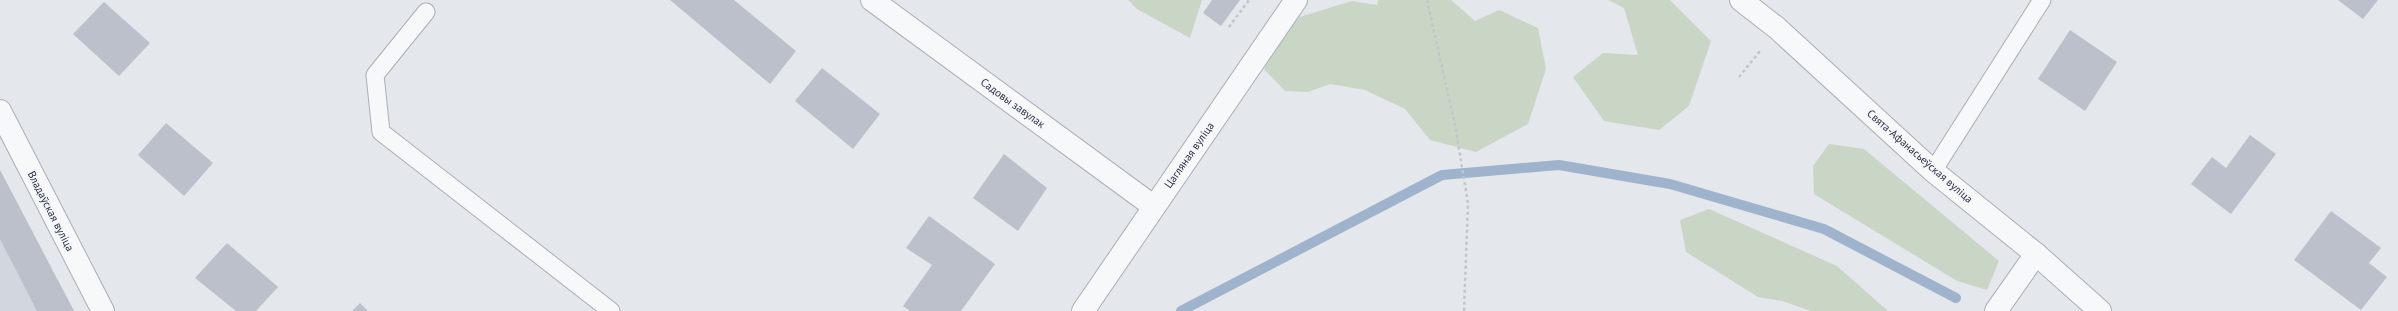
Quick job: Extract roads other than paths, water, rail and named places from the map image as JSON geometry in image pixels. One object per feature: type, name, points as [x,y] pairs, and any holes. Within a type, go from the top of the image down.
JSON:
[{"type":"street","name":"Садовы завулак","points":[[872,0],[1153,206]]},
{"type":"street","name":"Цагляная вуліца","points":[[1083,311],[1153,206],[1296,0]]},
{"type":"street","name":"Свята-Афанасьеўская вуліца","points":[[1754,4],[1777,28],[1933,171],[2036,254],[2100,311]]},
{"type":"street","name":"Владаўская вуліца","points":[[0,110],[103,311]]},
{"type":"street","points":[[1996,311],[2036,254]]},
{"type":"lane","points":[[1933,171],[2042,0]]},
{"type":"lane","points":[[426,12],[375,75],[382,132],[611,311]]},
{"type":"waterway","points":[[1181,311],[1442,175],[1559,165],[1670,184],[1824,229],[1956,298]]}]
